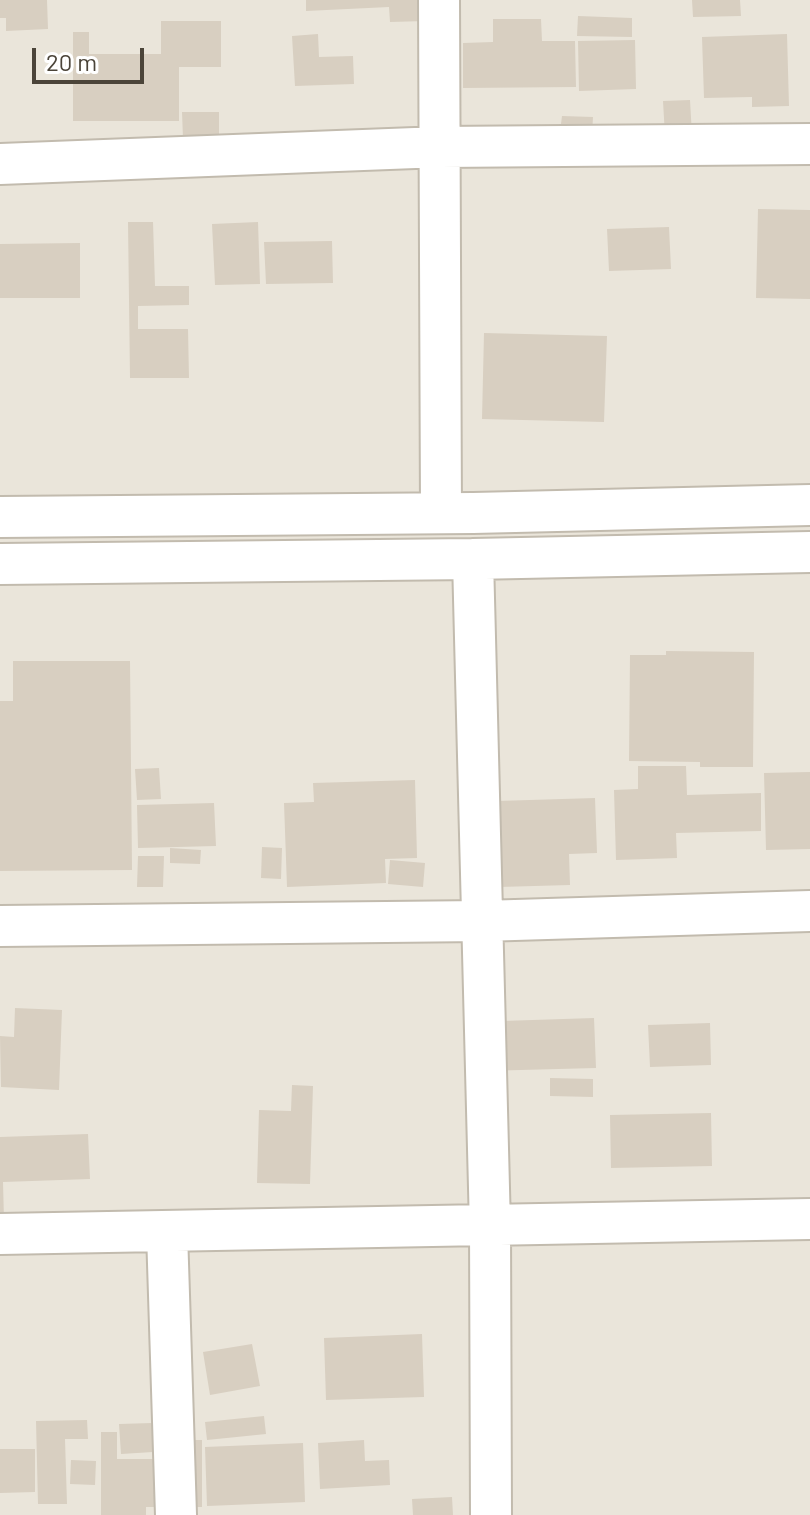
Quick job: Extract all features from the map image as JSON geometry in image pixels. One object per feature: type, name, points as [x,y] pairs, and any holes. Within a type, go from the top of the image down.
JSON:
[{"type":"street","points":[[439,0],[441,513]]},
{"type":"street","points":[[0,164],[441,147],[810,144]]},
{"type":"street","points":[[0,517],[441,513],[810,505]]},
{"type":"street","points":[[0,564],[810,552]]},
{"type":"street","points":[[473,559],[490,1227],[491,1515]]},
{"type":"street","points":[[0,926],[482,921],[810,911]]},
{"type":"street","points":[[0,1234],[810,1219]]},
{"type":"street","points":[[167,1232],[176,1515]]},
{"type":"shaded area","points":[[0,0],[810,0],[810,1515],[0,1515]]},
{"type":"building","points":[[0,0],[47,0],[48,29],[6,31],[6,18],[0,18]]},
{"type":"building","points":[[306,0],[425,0],[426,21],[390,22],[389,7],[306,11]]},
{"type":"building","points":[[692,0],[740,0],[741,16],[693,17]]},
{"type":"building","points":[[578,16],[632,18],[632,37],[577,36]]},
{"type":"building","points":[[493,19],[541,19],[542,41],[575,41],[576,87],[463,88],[463,43],[493,42]]},
{"type":"building","points":[[161,21],[221,21],[221,67],[179,67],[179,121],[73,121],[73,32],[89,32],[89,54],[161,54]]},
{"type":"building","points":[[318,34],[319,57],[353,56],[354,84],[295,86],[292,36]]},
{"type":"building","points":[[787,34],[789,106],[752,107],[752,97],[704,98],[702,37]]},
{"type":"building","points":[[635,40],[636,89],[579,91],[578,41]]},
{"type":"building","points":[[690,100],[692,135],[665,136],[663,101]]},
{"type":"building","points":[[182,112],[219,112],[219,137],[183,138]]},
{"type":"building","points":[[562,116],[593,117],[592,134],[560,132]]},
{"type":"building","points":[[758,209],[810,210],[810,299],[756,298]]},
{"type":"building","points":[[128,222],[153,222],[155,286],[189,286],[189,305],[138,306],[138,329],[188,329],[189,378],[130,378]]},
{"type":"building","points":[[258,222],[260,284],[215,285],[212,224]]},
{"type":"building","points":[[669,227],[671,269],[609,271],[607,229]]},
{"type":"building","points":[[332,241],[333,283],[266,284],[264,242]]},
{"type":"building","points":[[80,243],[80,298],[0,298],[0,244]]},
{"type":"building","points":[[484,333],[607,336],[604,422],[482,419]]},
{"type":"building","points":[[666,651],[754,652],[753,767],[700,767],[700,762],[629,761],[630,655],[666,655]]},
{"type":"building","points":[[13,661],[130,661],[132,870],[0,871],[0,701],[13,701]]},
{"type":"building","points":[[638,766],[686,766],[687,795],[761,793],[761,831],[676,833],[677,858],[616,860],[614,790],[638,789]]},
{"type":"building","points":[[159,768],[161,799],[137,800],[135,769]]},
{"type":"building","points":[[810,772],[810,849],[766,850],[764,773]]},
{"type":"building","points":[[415,780],[417,858],[385,859],[386,883],[287,887],[284,803],[314,802],[313,783]]},
{"type":"building","points":[[595,798],[597,853],[569,854],[570,885],[499,887],[497,801]]},
{"type":"building","points":[[214,803],[216,846],[138,848],[137,805]]},
{"type":"building","points":[[262,847],[282,848],[281,879],[261,878]]},
{"type":"building","points":[[170,848],[201,850],[200,864],[170,863]]},
{"type":"building","points":[[138,856],[164,856],[163,887],[137,887]]},
{"type":"building","points":[[390,860],[425,863],[423,887],[388,884]]},
{"type":"building","points":[[15,1008],[62,1010],[59,1090],[1,1087],[0,1036],[14,1037]]},
{"type":"building","points":[[594,1018],[596,1068],[483,1071],[502,1021]]},
{"type":"building","points":[[710,1023],[711,1065],[650,1067],[648,1025]]},
{"type":"building","points":[[550,1078],[593,1079],[593,1097],[550,1096]]},
{"type":"building","points":[[292,1085],[313,1086],[310,1184],[257,1183],[259,1110],[291,1111]]},
{"type":"building","points":[[711,1113],[712,1166],[611,1168],[610,1115]]},
{"type":"building","points":[[88,1134],[90,1179],[3,1182],[4,1220],[0,1220],[0,1137]]},
{"type":"building","points":[[422,1334],[424,1397],[326,1400],[324,1338]]},
{"type":"building","points":[[252,1344],[260,1386],[210,1395],[203,1352]]},
{"type":"building","points":[[264,1416],[266,1434],[207,1440],[205,1422]]},
{"type":"building","points":[[87,1420],[88,1439],[65,1439],[67,1504],[38,1504],[36,1421]]},
{"type":"building","points":[[152,1423],[153,1452],[121,1454],[119,1424]]},
{"type":"building","points":[[101,1432],[117,1432],[117,1459],[175,1459],[175,1440],[202,1440],[202,1507],[146,1507],[146,1515],[101,1515]]},
{"type":"building","points":[[364,1440],[365,1461],[389,1460],[390,1485],[320,1489],[318,1443]]},
{"type":"building","points":[[303,1443],[305,1502],[207,1506],[205,1447]]},
{"type":"building","points":[[0,1449],[35,1449],[35,1492],[0,1493]]},
{"type":"building","points":[[71,1460],[96,1461],[95,1485],[70,1484]]},
{"type":"building","points":[[452,1497],[453,1515],[413,1515],[412,1499]]}]
